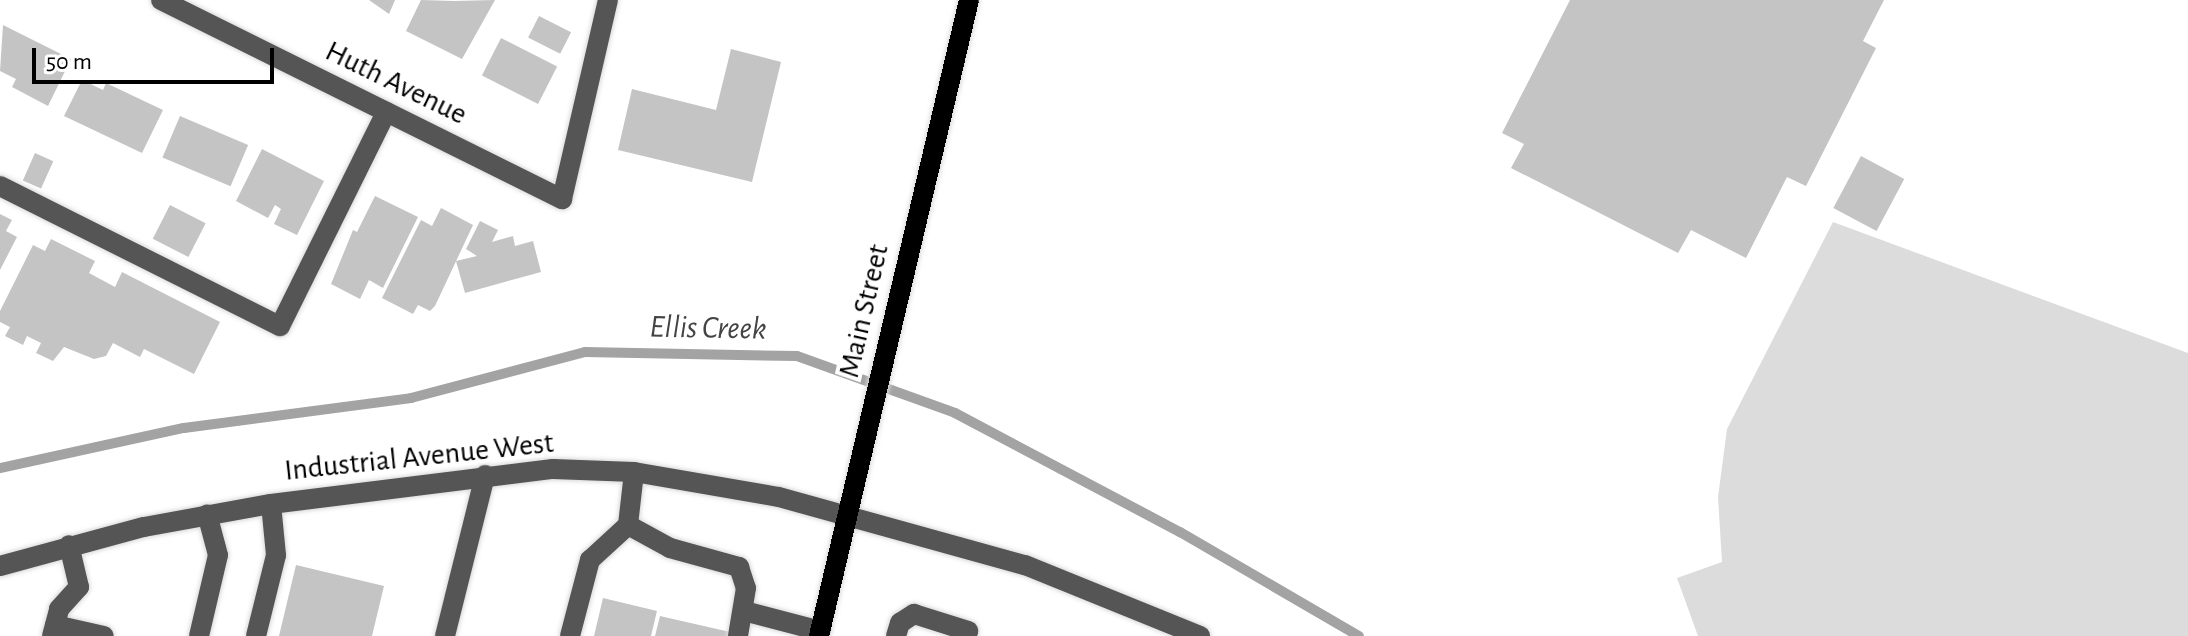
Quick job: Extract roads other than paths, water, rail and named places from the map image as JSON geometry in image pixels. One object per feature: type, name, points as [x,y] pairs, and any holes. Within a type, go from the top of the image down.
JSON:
[{"type":"main road","name":"Main Street","points":[[819,633],[969,0]]},
{"type":"street","name":"Huth Avenue","points":[[161,0],[562,199],[608,0]]},
{"type":"street","points":[[0,186],[280,326],[386,112]]},
{"type":"street","name":"Industrial Avenue West","points":[[0,566],[69,545],[207,514],[271,504],[485,475],[553,469],[634,472],[779,497],[1025,565],[1200,636]]},
{"type":"street","points":[[570,636],[590,560],[628,525],[634,472]]},
{"type":"street","points":[[445,636],[485,475]]},
{"type":"street","points":[[256,636],[276,555],[271,504]]},
{"type":"street","points":[[199,636],[218,555],[207,514]]},
{"type":"street","points":[[628,525],[670,548],[739,567],[746,588],[738,636]]},
{"type":"street","points":[[69,545],[79,587],[59,609],[53,630],[104,636]]},
{"type":"street","points":[[744,611],[819,633]]},
{"type":"street","points":[[896,636],[900,623],[914,614],[968,631]]},
{"type":"waterway","name":"Ellis Creek","points":[[0,468],[184,428],[411,398],[585,352],[797,356],[955,413],[1180,532],[1359,636]]}]
